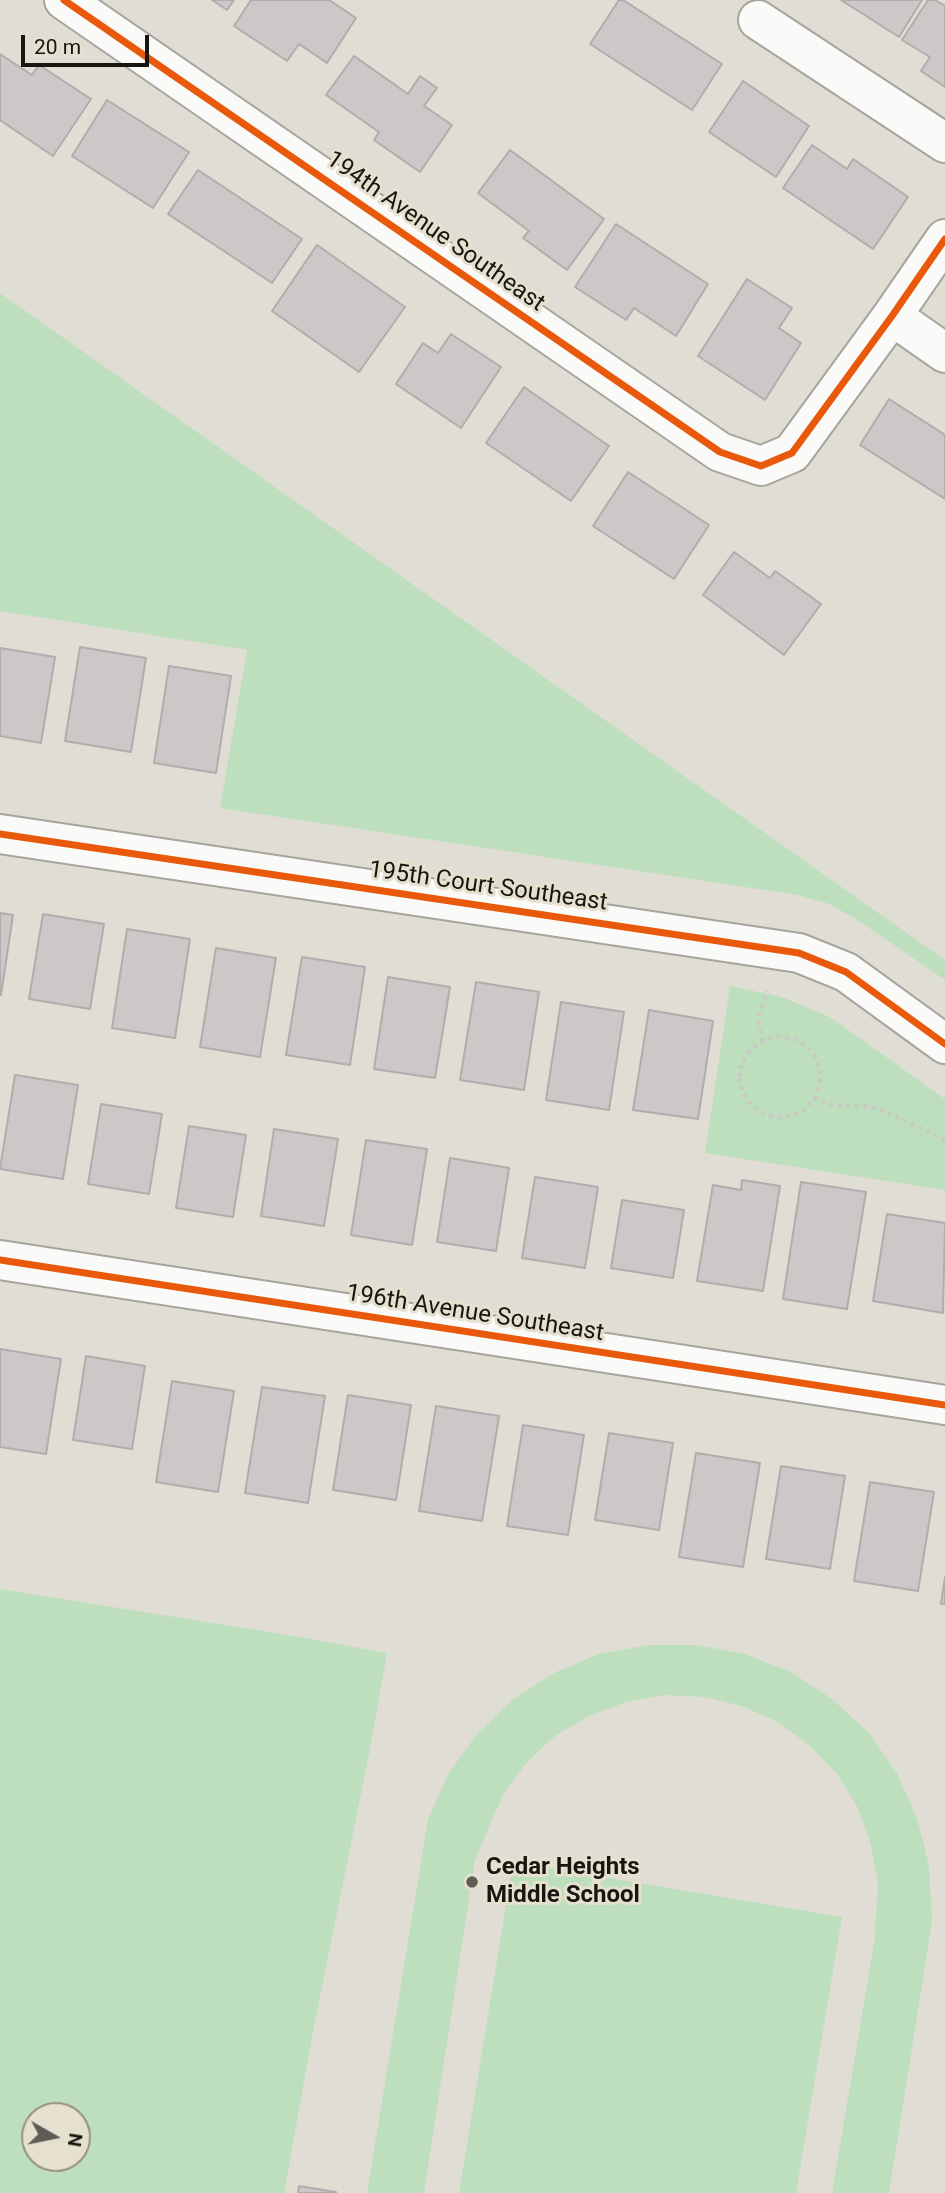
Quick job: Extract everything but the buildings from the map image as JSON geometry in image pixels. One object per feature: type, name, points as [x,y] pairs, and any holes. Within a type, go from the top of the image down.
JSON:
[{"type":"street","name":"194th Avenue Southeast","points":[[64,0],[720,452],[761,466],[792,453],[892,316]]},
{"type":"street","points":[[758,20],[945,143]]},
{"type":"street","points":[[945,239],[892,316],[945,353]]},
{"type":"street","name":"195th Court Southeast","points":[[0,834],[799,953],[846,972],[945,1044]]},
{"type":"street","name":"196th Avenue Southeast","points":[[0,1260],[945,1405]]},
{"type":"path","points":[[763,1041],[759,1016],[769,988],[777,950]]},
{"type":"path","points":[[775,1037],[791,1038],[805,1045],[815,1057],[820,1072],[819,1087],[814,1098],[800,1112],[785,1117],[769,1115],[755,1109],[746,1096],[741,1082],[742,1066],[749,1052],[763,1041],[775,1037]]},
{"type":"path","points":[[814,1098],[834,1106],[880,1109],[945,1140]]},
{"type":"green space","points":[[0,293],[945,960],[945,980],[856,919],[829,904],[798,895],[220,808],[247,650],[0,611]]},
{"type":"green space","points":[[730,986],[782,997],[830,1017],[945,1099],[945,1190],[705,1153]]},
{"type":"green space","points":[[0,1589],[387,1653],[284,2193],[0,2193]]},
{"type":"green space","points":[[648,1645],[697,1645],[745,1654],[791,1672],[832,1699],[868,1732],[897,1773],[917,1818],[929,1865],[932,1922],[889,2193],[832,2193],[874,1943],[878,1884],[871,1845],[858,1808],[837,1774],[810,1746],[778,1722],[742,1706],[704,1697],[664,1695],[626,1702],[589,1716],[555,1736],[526,1763],[503,1795],[475,1860],[424,2193],[367,2193],[428,1819],[448,1774],[477,1734],[512,1700],[554,1673],[599,1654]]},
{"type":"green space","points":[[513,1862],[842,1917],[796,2193],[459,2193]]},
{"type":"cycle path","points":[[64,0],[720,452],[761,466],[792,453],[945,239]]},
{"type":"cycle path","points":[[0,834],[799,953],[846,972],[945,1044]]},
{"type":"cycle path","points":[[0,1260],[945,1405]]},
{"type":"place","name":"Cedar Heights Middle School","points":[[472,1882]]}]
